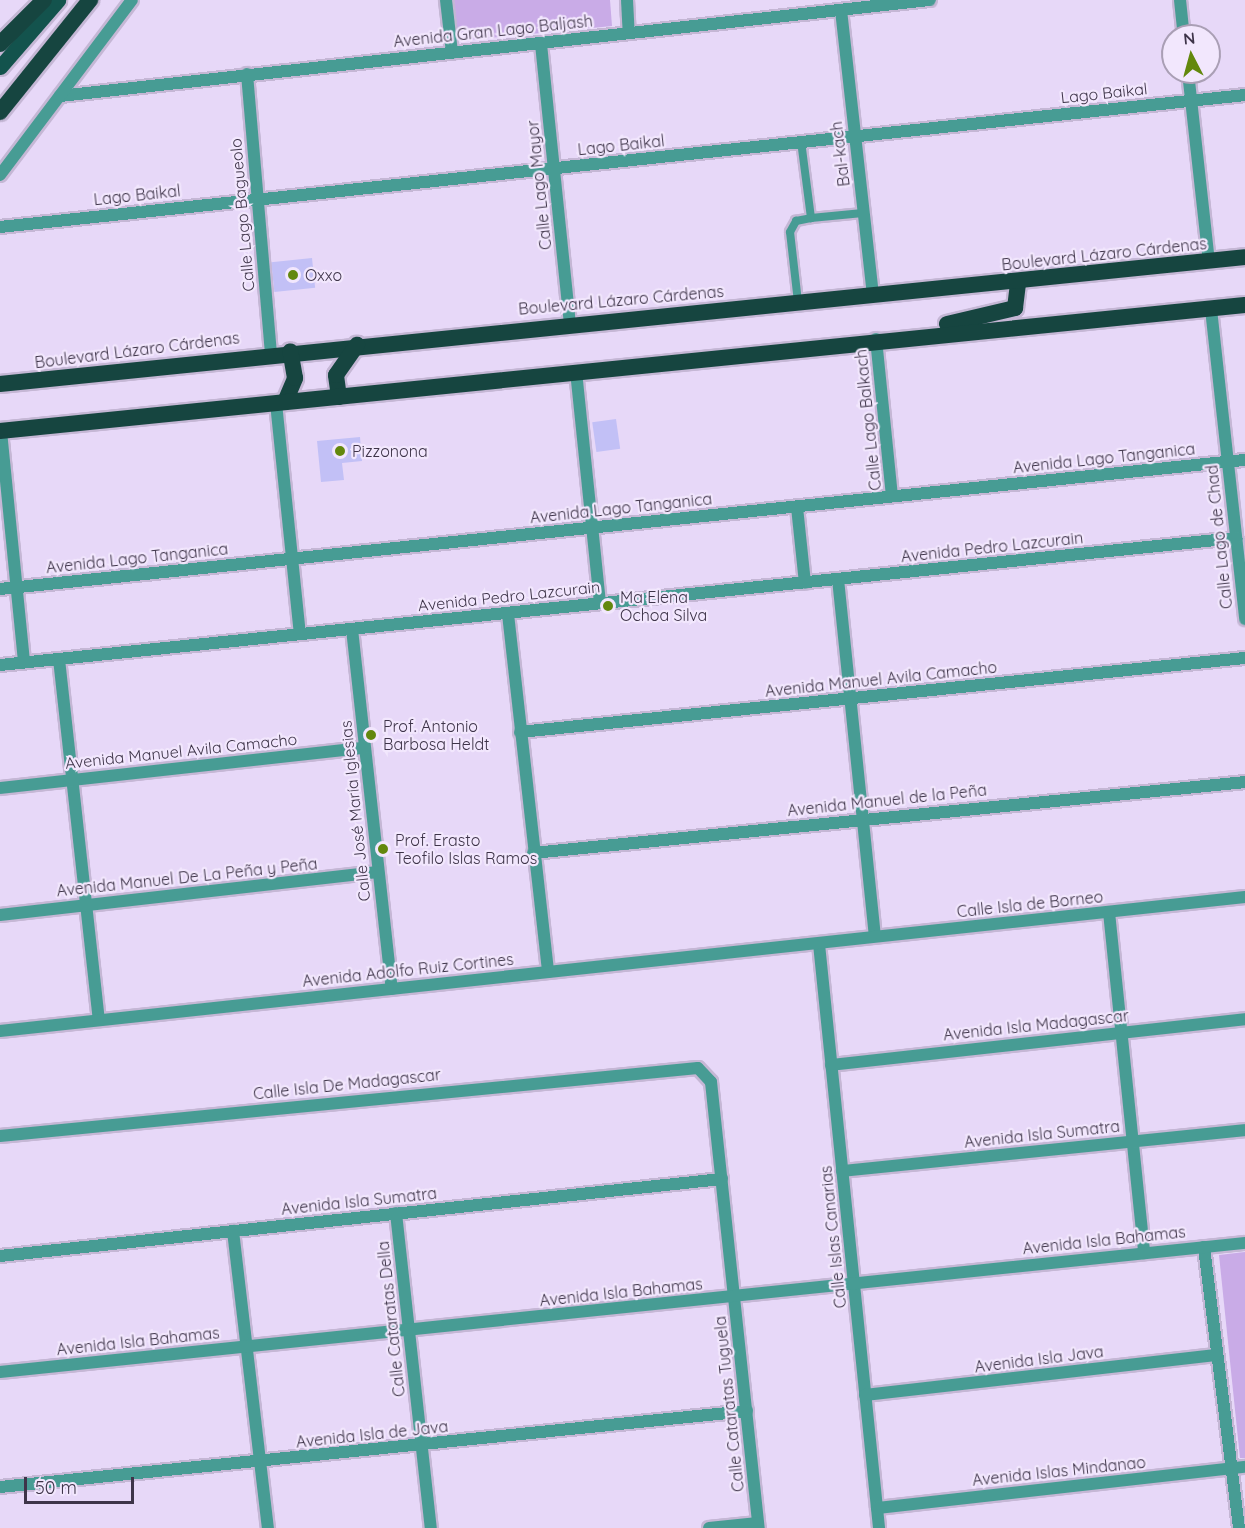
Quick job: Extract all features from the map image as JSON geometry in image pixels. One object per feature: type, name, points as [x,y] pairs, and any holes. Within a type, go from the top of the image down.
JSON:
[{"type":"highway","points":[[0,45],[44,0]]},
{"type":"highway","points":[[0,112],[16,88],[90,0]]},
{"type":"highway","name":"Boulevard Lázaro Cárdenas","points":[[0,384],[290,351],[1018,282],[1245,257]]},
{"type":"highway","points":[[909,336],[1015,308],[1018,282]]},
{"type":"highway","points":[[1,431],[876,339],[1245,305]]},
{"type":"highway","points":[[339,397],[336,375],[357,345]]},
{"type":"highway","points":[[281,403],[295,378],[290,351]]},
{"type":"main road","points":[[0,68],[58,0]]},
{"type":"main road","points":[[0,101],[16,88]]},
{"type":"street","points":[[0,175],[132,0]]},
{"type":"street","points":[[446,0],[452,53]]},
{"type":"street","points":[[627,0],[629,33]]},
{"type":"street","name":"Avenida Gran Lago Baljash","points":[[60,96],[930,0]]},
{"type":"street","points":[[1180,0],[1183,24]]},
{"type":"street","name":"Bal-kach","points":[[841,10],[873,295]]},
{"type":"street","name":"Calle Lago Mayor","points":[[541,44],[570,323]]},
{"type":"street","name":"Calle Lago Bagueolo","points":[[247,74],[271,353]]},
{"type":"street","points":[[1189,84],[1209,261]]},
{"type":"street","name":"Lago Baikal","points":[[0,227],[256,198],[554,169],[854,135],[1245,95]]},
{"type":"street","name":"Calle Lago de Chad","points":[[1211,309],[1245,619]]},
{"type":"street","name":"Calle Lago Balkach","points":[[876,339],[892,496]]},
{"type":"street","points":[[576,371],[600,603]]},
{"type":"street","points":[[281,403],[300,634]]},
{"type":"street","points":[[1,431],[24,662]]},
{"type":"street","name":"Avenida Lago Tanganica","points":[[0,589],[1245,460]]},
{"type":"street","points":[[797,507],[805,583]]},
{"type":"street","name":"Avenida Pedro Lazcurain","points":[[0,665],[1236,538]]},
{"type":"street","points":[[838,579],[875,936]]},
{"type":"street","points":[[508,614],[548,972]]},
{"type":"street","name":"Calle José María Iglesias","points":[[352,629],[392,989]]},
{"type":"street","name":"Avenida Manuel Avila Camacho","points":[[520,732],[1245,658]]},
{"type":"street","points":[[59,659],[99,1020]]},
{"type":"street","name":"Avenida Manuel Avila Camacho","points":[[0,788],[365,748]]},
{"type":"street","name":"Avenida Manuel de la Peña","points":[[533,853],[1245,782]]},
{"type":"street","name":"Avenida Manuel De La Peña y Peña","points":[[0,915],[378,872]]},
{"type":"street","name":"Calle Isla de Borneo","points":[[819,944],[875,936],[1245,897]]},
{"type":"street","points":[[1109,912],[1144,1253]]},
{"type":"street","name":"Avenida Adolfo Ruiz Cortines","points":[[0,1031],[819,944]]},
{"type":"street","name":"Calle Islas Canarias","points":[[819,944],[879,1528]]},
{"type":"street","name":"Avenida Isla Madagascar","points":[[831,1065],[1245,1019]]},
{"type":"street","name":"Calle Isla De Madagascar","points":[[0,1136],[698,1068]]},
{"type":"street","name":"Calle Cataratas Tuguela","points":[[698,1068],[711,1082],[759,1526]]},
{"type":"street","name":"Avenida Isla Sumatra","points":[[842,1171],[1245,1130]]},
{"type":"street","name":"Avenida Isla Sumatra","points":[[0,1256],[722,1179]]},
{"type":"street","name":"Calle Cataratas Della","points":[[396,1213],[431,1528]]},
{"type":"street","points":[[233,1231],[268,1528]]},
{"type":"street","name":"Avenida Isla Bahamas","points":[[0,1372],[735,1297],[854,1281],[1245,1243]]},
{"type":"street","points":[[1204,1247],[1216,1355],[1239,1467],[1239,1528]]},
{"type":"street","name":"Avenida Isla Java","points":[[865,1395],[1216,1355]]},
{"type":"street","name":"Avenida Isla de Java","points":[[0,1487],[747,1411]]},
{"type":"street","name":"Avenida Islas Mindanao","points":[[877,1508],[1239,1467]]},
{"type":"street","points":[[709,1528],[759,1526]]},
{"type":"lane","points":[[801,141],[811,218]]},
{"type":"lane","points":[[798,302],[790,232],[796,221],[863,213]]},
{"type":"shaded area","points":[[454,0],[610,0],[612,26],[458,41]]},
{"type":"shaded area","points":[[1245,1252],[1245,1458],[1240,1458],[1219,1255]]},
{"type":"building","name":"Oxxo","points":[[312,258],[315,288],[274,292],[271,262]]},
{"type":"building","points":[[616,419],[620,449],[596,452],[592,422]]},
{"type":"building","name":"Pizzonona","points":[[360,437],[362,461],[342,463],[344,480],[321,482],[317,441]]},
{"type":"place","name":"Oxxo","points":[[293,275]]},
{"type":"place","name":"Pizzonona","points":[[340,451]]},
{"type":"place","name":"Ma Elena Ochoa Silva","points":[[608,606]]},
{"type":"place","name":"Prof. Antonio Barbosa Heldt","points":[[371,735]]},
{"type":"place","name":"Prof. Erasto Teofilo Islas Ramos","points":[[383,849]]}]
